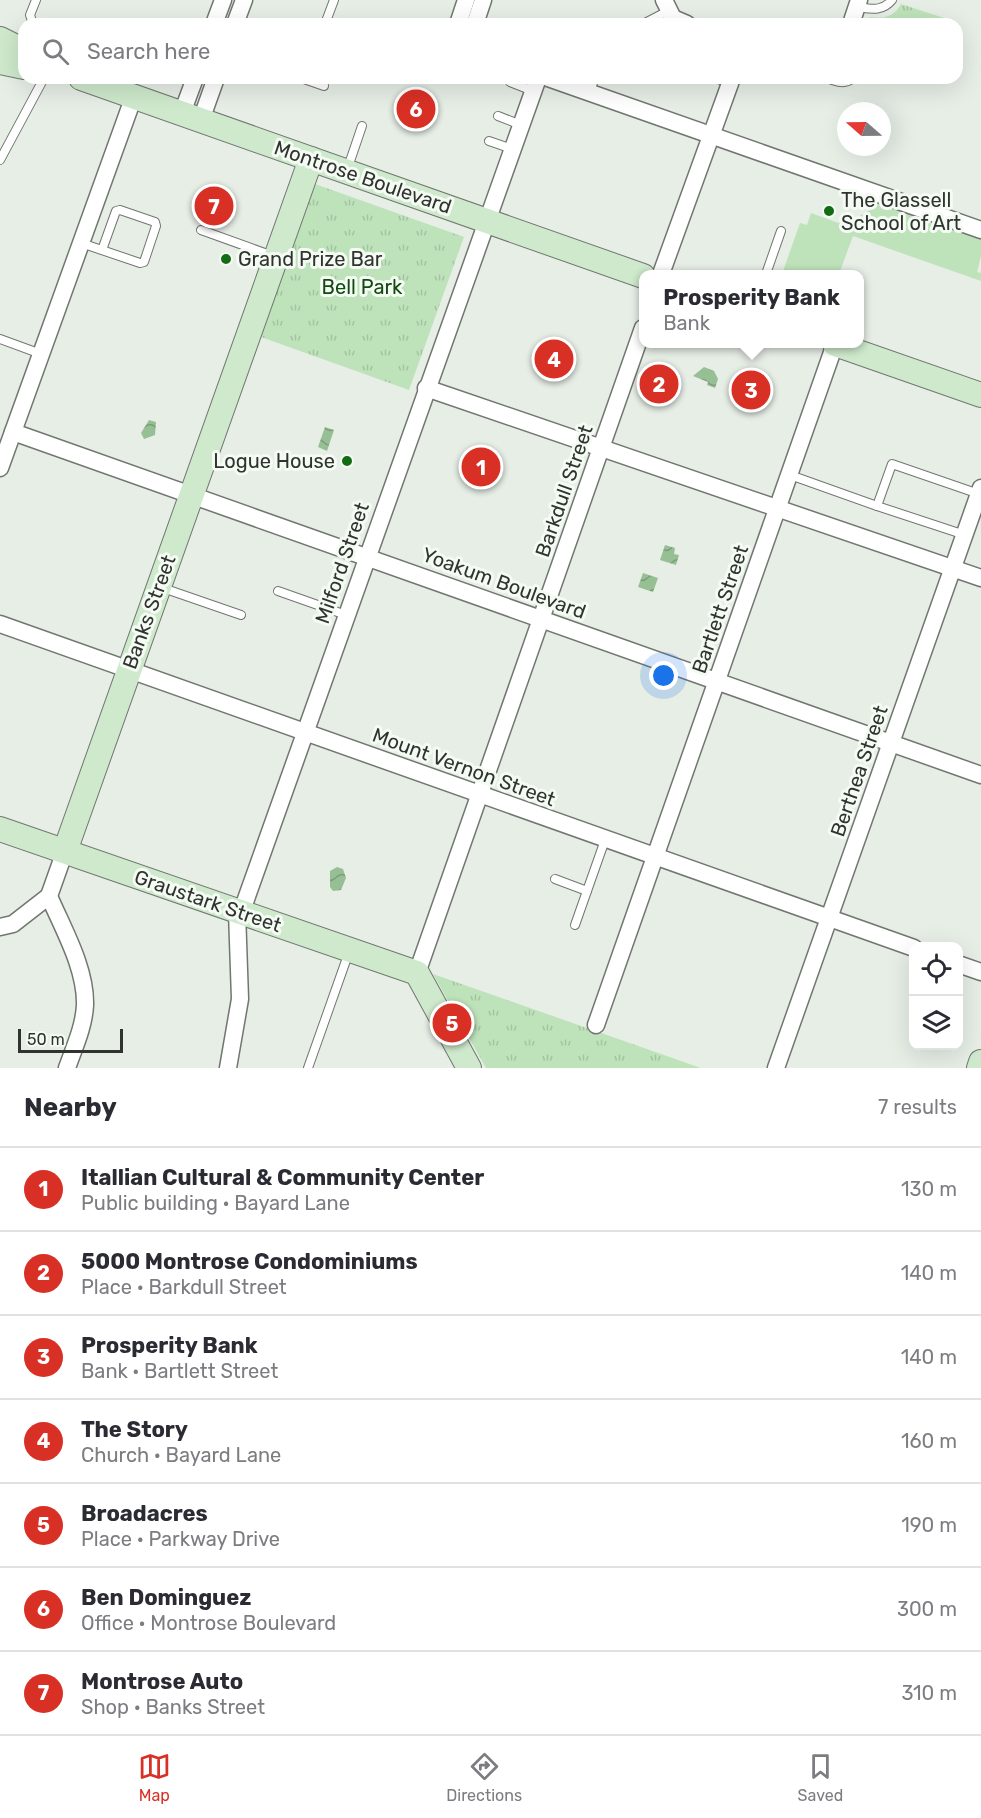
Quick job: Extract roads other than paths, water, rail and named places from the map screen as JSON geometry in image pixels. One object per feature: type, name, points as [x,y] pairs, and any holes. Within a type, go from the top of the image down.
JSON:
[{"type":"street","points":[[216,18],[223,0]]},
{"type":"street","points":[[237,18],[244,0]]},
{"type":"street","points":[[460,18],[466,0]]},
{"type":"street","points":[[477,18],[483,0]]},
{"type":"street","points":[[853,18],[858,3]]},
{"type":"street","points":[[0,47],[18,50]]},
{"type":"street","points":[[0,47],[18,62]]},
{"type":"street","name":"Montrose Boulevard","points":[[102,84],[639,275]]},
{"type":"street","points":[[192,117],[195,84]]},
{"type":"street","points":[[192,117],[212,84]]},
{"type":"street","points":[[662,270],[712,136],[725,84]]},
{"type":"street","name":"Milford Street","points":[[228,1068],[240,999],[237,912],[245,902],[535,85]]},
{"type":"street","points":[[592,85],[712,136],[981,230]]},
{"type":"street","points":[[0,468],[134,96]]},
{"type":"street","name":"Banks Street","points":[[49,896],[311,159]]},
{"type":"street","name":"Barkdull Street","points":[[417,973],[639,339]]},
{"type":"street","name":"Bartlett Street","points":[[596,1025],[834,348]]},
{"type":"street","points":[[846,348],[981,395]]},
{"type":"street","points":[[426,388],[981,578]]},
{"type":"street","name":"Yoakum Boulevard","points":[[12,432],[891,742],[981,776]]},
{"type":"street","name":"Berthea Street","points":[[777,1068],[965,534],[977,515],[980,491]]},
{"type":"street","name":"Mount Vernon Street","points":[[0,624],[654,858],[909,946]]},
{"type":"street","name":"Graustark Street","points":[[0,829],[417,973]]},
{"type":"street","points":[[0,927],[13,924],[49,896],[81,973],[85,1005],[79,1035],[67,1068]]},
{"type":"street","points":[[963,966],[981,972]]},
{"type":"street","points":[[417,973],[469,1068]]},
{"type":"street","points":[[979,1068],[981,1062]]},
{"type":"lane","points":[[31,18],[36,0]]},
{"type":"lane","points":[[327,18],[334,0]]},
{"type":"lane","points":[[858,3],[877,10],[888,6],[892,0]]},
{"type":"lane","points":[[650,18],[666,5]]},
{"type":"lane","points":[[0,160],[41,84]]},
{"type":"lane","points":[[319,84],[324,86]]},
{"type":"lane","points":[[498,116],[521,125]]},
{"type":"lane","points":[[346,171],[362,126]]},
{"type":"lane","points":[[489,141],[512,149]]},
{"type":"lane","points":[[81,243],[140,263],[144,262],[156,226],[155,222],[120,210],[116,211],[102,250]]},
{"type":"lane","points":[[201,230],[276,257]]},
{"type":"lane","points":[[767,270],[781,231]]},
{"type":"lane","points":[[0,339],[41,354]]},
{"type":"lane","points":[[877,506],[892,464],[980,491]]},
{"type":"lane","points":[[790,475],[965,534]]},
{"type":"lane","points":[[159,586],[241,615]]},
{"type":"lane","points":[[278,591],[346,615]]},
{"type":"lane","points":[[574,925],[605,840]]},
{"type":"lane","points":[[555,879],[587,891]]},
{"type":"lane","points":[[308,1068],[350,949]]},
{"type":"water","points":[[704,367],[714,371],[718,379],[715,388],[707,385],[708,382],[693,376]]},
{"type":"water","points":[[149,420],[156,422],[155,435],[144,439],[141,433]]},
{"type":"water","points":[[325,427],[334,430],[327,451],[318,447]]},
{"type":"water","points":[[665,545],[675,548],[674,554],[679,555],[676,565],[660,560]]},
{"type":"water","points":[[643,573],[658,578],[653,592],[638,587]]},
{"type":"water","points":[[337,867],[343,869],[346,878],[341,890],[333,891],[330,887],[330,871]]},
{"type":"place","name":"Ben Dominguez","points":[[416,109]]},
{"type":"place","name":"Montrose Auto","points":[[214,206]]},
{"type":"place","name":"The Glassell School of Art","points":[[829,211]]},
{"type":"place","name":"Grand Prize Bar","points":[[226,259]]},
{"type":"place","name":"The Story","points":[[554,359]]},
{"type":"place","name":"5000 Montrose Condominiums","points":[[659,384]]},
{"type":"place","name":"Prosperity Bank","points":[[751,390]]},
{"type":"place","name":"Logue House","points":[[347,461]]},
{"type":"place","name":"Itallian Cultural & Community Center","points":[[481,467]]},
{"type":"place","name":"Broadacres","points":[[452,1023]]},
{"type":"park label","name":"Bell Park","points":[[362,287]]}]
